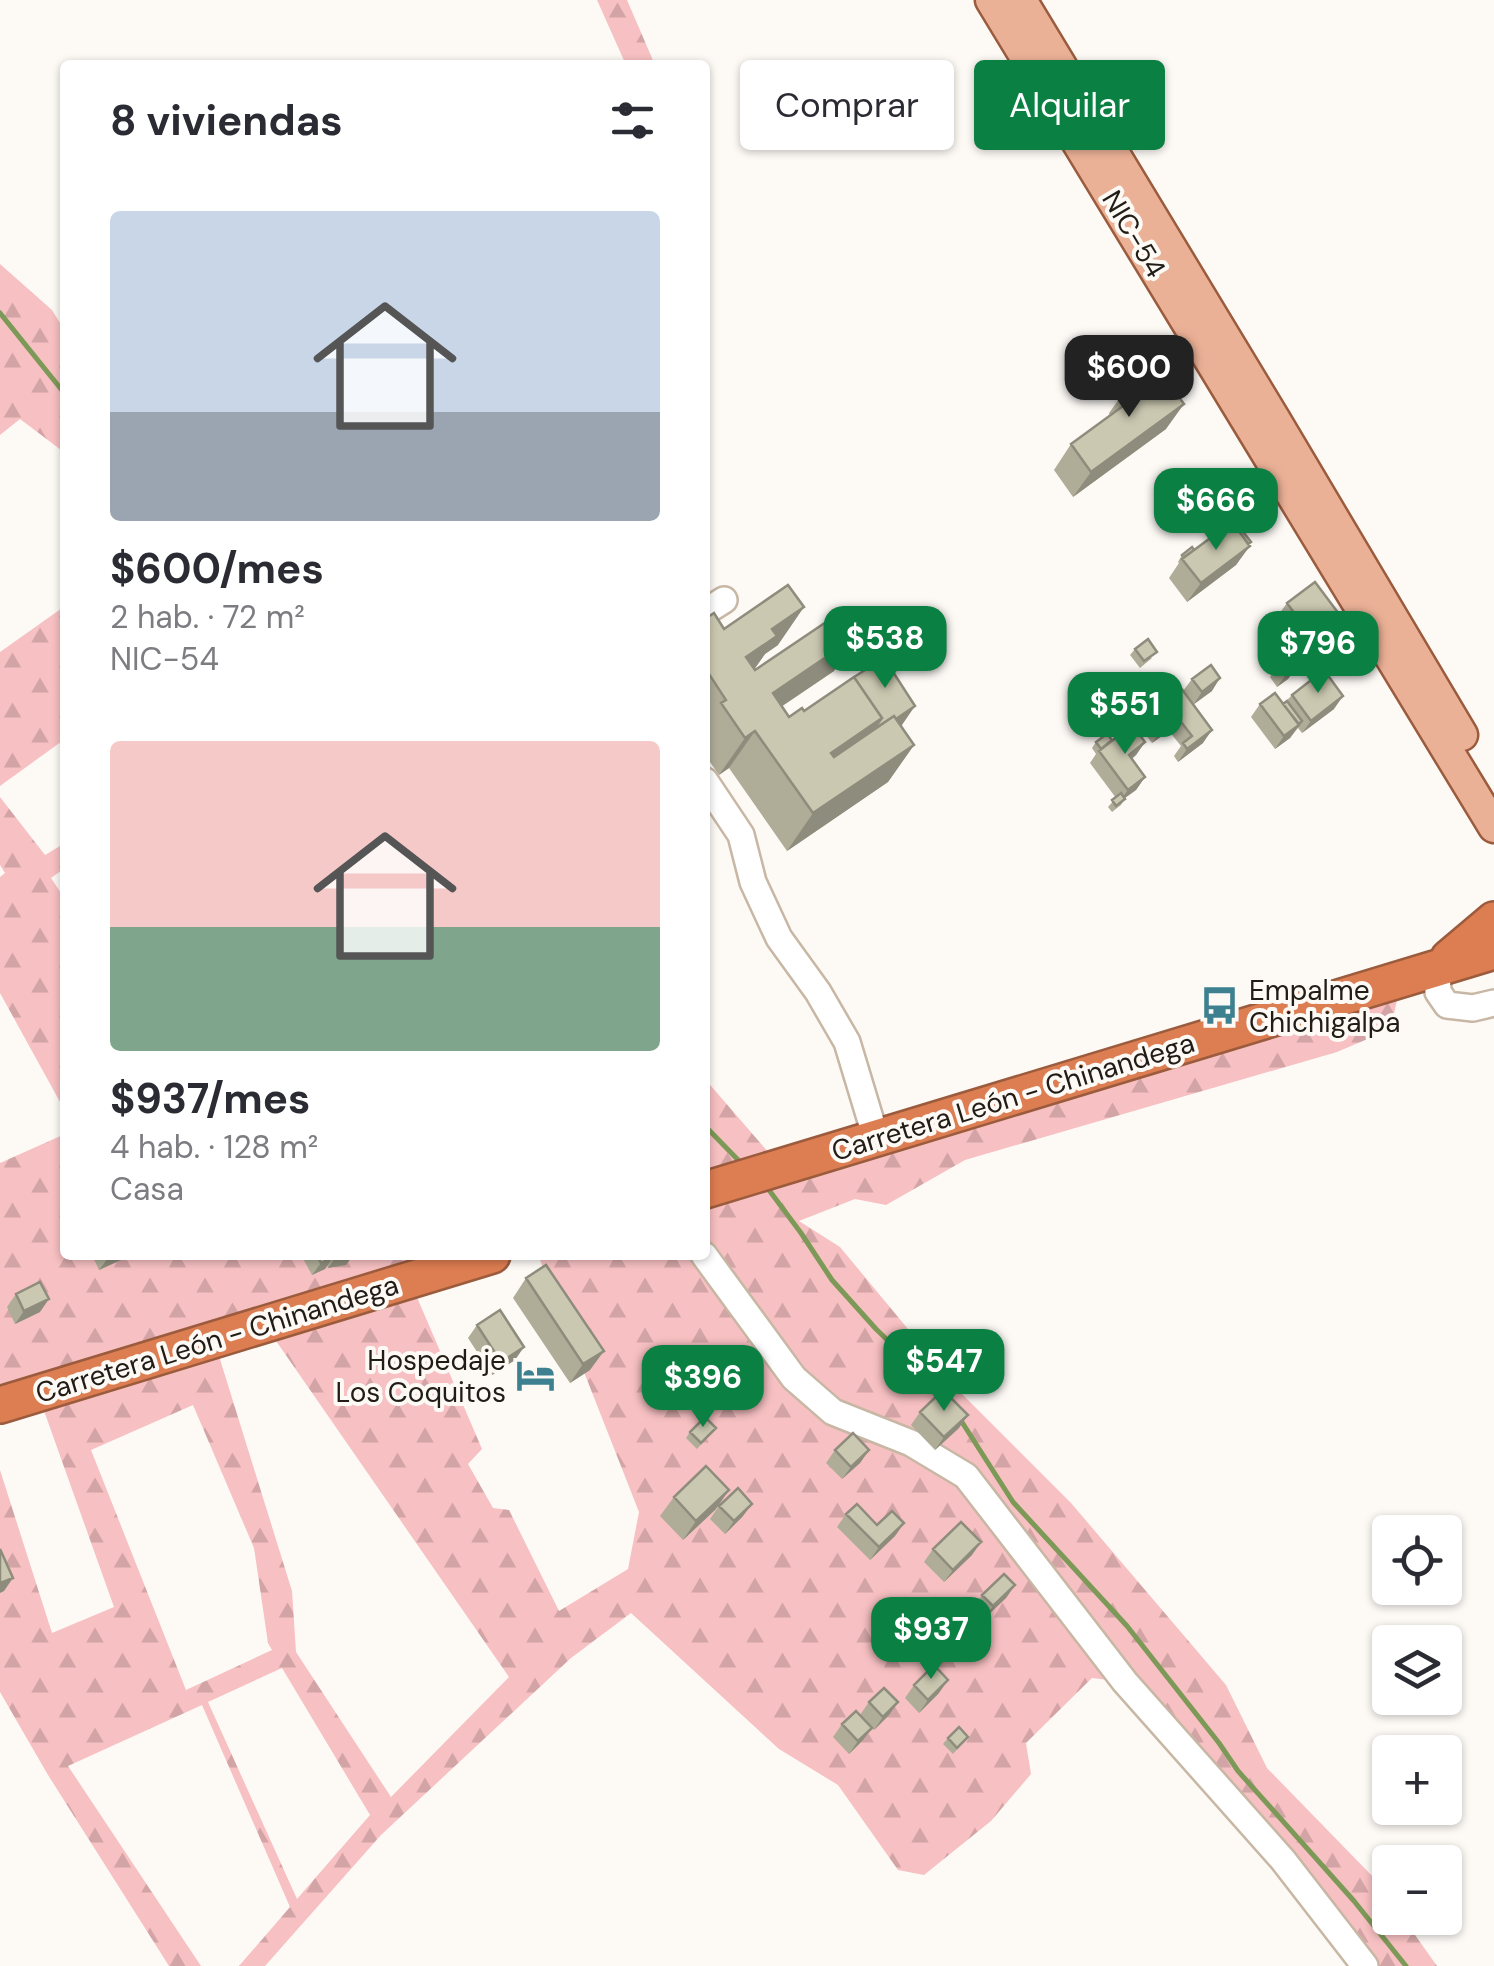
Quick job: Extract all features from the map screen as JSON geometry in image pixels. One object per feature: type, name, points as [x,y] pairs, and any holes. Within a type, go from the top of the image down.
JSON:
[{"type":"highway","points":[[1437,969],[1494,920]]},
{"type":"highway","name":"Carretera León - Chinandega","points":[[710,1188],[1494,951]]},
{"type":"highway","name":"Carretera León - Chinandega","points":[[0,1406],[476,1260]]},
{"type":"main road","name":"NIC-54","points":[[991,0],[1122,191],[1265,427],[1494,789]]},
{"type":"main road","name":"NIC-54","points":[[1021,0],[1122,191]]},
{"type":"main road","name":"NIC-54","points":[[1265,427],[1494,828]]},
{"type":"street","points":[[710,788],[741,835],[753,882],[780,938],[847,1042],[876,1138]]},
{"type":"street","points":[[1437,969],[1438,992],[1446,1005],[1474,1008],[1494,1003]]},
{"type":"street","points":[[708,1260],[794,1378],[832,1412],[911,1443],[966,1476],[1126,1682],[1283,1860],[1365,1966]]},
{"type":"green space","points":[[597,0],[627,0],[653,60],[624,60]]},
{"type":"green space","points":[[0,264],[52,310],[60,323],[60,449],[20,419],[0,435]]},
{"type":"green space","points":[[60,610],[60,743],[0,786],[0,652]]},
{"type":"green space","points":[[0,797],[45,855],[60,846],[60,872],[51,878],[60,892],[60,1102],[0,993],[0,877],[5,873],[0,865]]},
{"type":"green space","points":[[1401,980],[1391,1029],[1337,1052],[965,1160],[886,1205],[855,1199],[799,1221],[840,1247],[961,1393],[1071,1503],[1226,1685],[1267,1768],[1372,1876],[1372,1935],[1415,1935],[1437,1966],[1365,1966],[1125,1682],[1092,1678],[1026,1743],[1031,1774],[991,1821],[924,1875],[898,1870],[838,1785],[779,1749],[631,1613],[571,1658],[381,1835],[265,1966],[239,1966],[290,1907],[202,1705],[68,1766],[201,1966],[169,1966],[0,1692],[0,1470],[52,1633],[114,1607],[38,1394],[0,1405],[0,1163],[60,1136],[60,1260],[476,1260],[410,1281],[482,1449],[468,1464],[493,1508],[509,1510],[559,1611],[628,1569],[639,1512],[540,1260],[710,1260],[710,1085],[781,1167]],"holes":[[[265,1325],[509,1677],[391,1797],[296,1652],[292,1591],[214,1340]],[[193,1405],[254,1548],[272,1650],[186,1690],[91,1450]],[[282,1668],[370,1815],[297,1899],[208,1702]]]},
{"type":"building","points":[[1156,366],[1184,404],[1091,472],[1071,444],[1134,398],[1127,388]]},
{"type":"building","points":[[1232,522],[1250,546],[1201,583],[1182,559]]},
{"type":"building","points":[[1315,582],[1342,618],[1327,629],[1331,635],[1313,648],[1306,639],[1311,635],[1298,623],[1287,603]]},
{"type":"building","points":[[788,585],[804,607],[772,629],[777,636],[746,657],[755,670],[844,610],[860,634],[773,693],[789,717],[854,677],[882,718],[831,753],[834,757],[894,716],[914,745],[813,813],[755,731],[745,738],[721,703],[726,700],[710,676],[710,616],[714,613],[724,629]]},
{"type":"building","points":[[1148,639],[1157,652],[1144,661],[1135,649]]},
{"type":"building","points":[[1284,642],[1290,650],[1278,659],[1272,651]]},
{"type":"building","points":[[1299,644],[1306,653],[1295,662],[1288,652]]},
{"type":"building","points":[[884,658],[915,706],[873,730],[882,718],[854,677]]},
{"type":"building","points":[[1211,665],[1220,678],[1202,692],[1192,679]]},
{"type":"building","points":[[1324,670],[1343,696],[1311,721],[1292,695]]},
{"type":"building","points":[[1181,688],[1212,730],[1187,749],[1183,743],[1192,736],[1178,718],[1161,731],[1148,713]]},
{"type":"building","points":[[1162,693],[1167,699],[1156,707],[1151,701]]},
{"type":"building","points":[[1275,693],[1299,725],[1284,736],[1260,704]]},
{"type":"building","points":[[1287,701],[1302,721],[1299,724],[1283,704]]},
{"type":"building","points":[[1132,725],[1145,742],[1129,755],[1145,777],[1128,790],[1099,751]]},
{"type":"building","points":[[1107,734],[1112,740],[1101,749],[1096,742]]},
{"type":"building","points":[[1121,793],[1125,799],[1116,806],[1112,800]]},
{"type":"building","points":[[546,1265],[604,1351],[583,1364],[526,1278]]},
{"type":"building","points":[[40,1282],[49,1299],[24,1311],[16,1294]]},
{"type":"building","points":[[500,1310],[524,1347],[501,1362],[477,1325]]},
{"type":"building","points":[[943,1390],[968,1415],[944,1437],[920,1412]]},
{"type":"building","points":[[705,1417],[716,1428],[701,1443],[690,1432]]},
{"type":"building","points":[[853,1433],[869,1450],[851,1467],[835,1450]]},
{"type":"building","points":[[706,1466],[729,1490],[696,1521],[674,1497]]},
{"type":"building","points":[[738,1488],[752,1504],[734,1521],[719,1506]]},
{"type":"building","points":[[857,1504],[877,1525],[892,1511],[904,1523],[879,1547],[846,1514]]},
{"type":"building","points":[[961,1522],[981,1542],[953,1570],[933,1549]]},
{"type":"building","points":[[0,1549],[13,1578],[0,1583]]},
{"type":"building","points":[[1004,1574],[1015,1585],[993,1606],[982,1595]]},
{"type":"building","points":[[934,1665],[948,1680],[928,1700],[914,1685]]},
{"type":"building","points":[[884,1688],[898,1702],[883,1717],[869,1702]]},
{"type":"building","points":[[856,1711],[872,1728],[858,1741],[842,1724]]},
{"type":"building","points":[[959,1727],[968,1737],[957,1748],[948,1738]]},
{"type":"waterway","points":[[0,313],[60,388]]},
{"type":"waterway","points":[[710,1131],[743,1165]]},
{"type":"waterway","points":[[766,1186],[832,1280],[943,1394]]},
{"type":"waterway","points":[[960,1419],[1013,1502],[1127,1626],[1238,1771],[1354,1901],[1406,1966]]},
{"type":"place","name":"Empalme Chichigalpa","points":[[1219,1006]]},
{"type":"place","name":"Hospedaje Los Coquitos","points":[[536,1376]]}]
